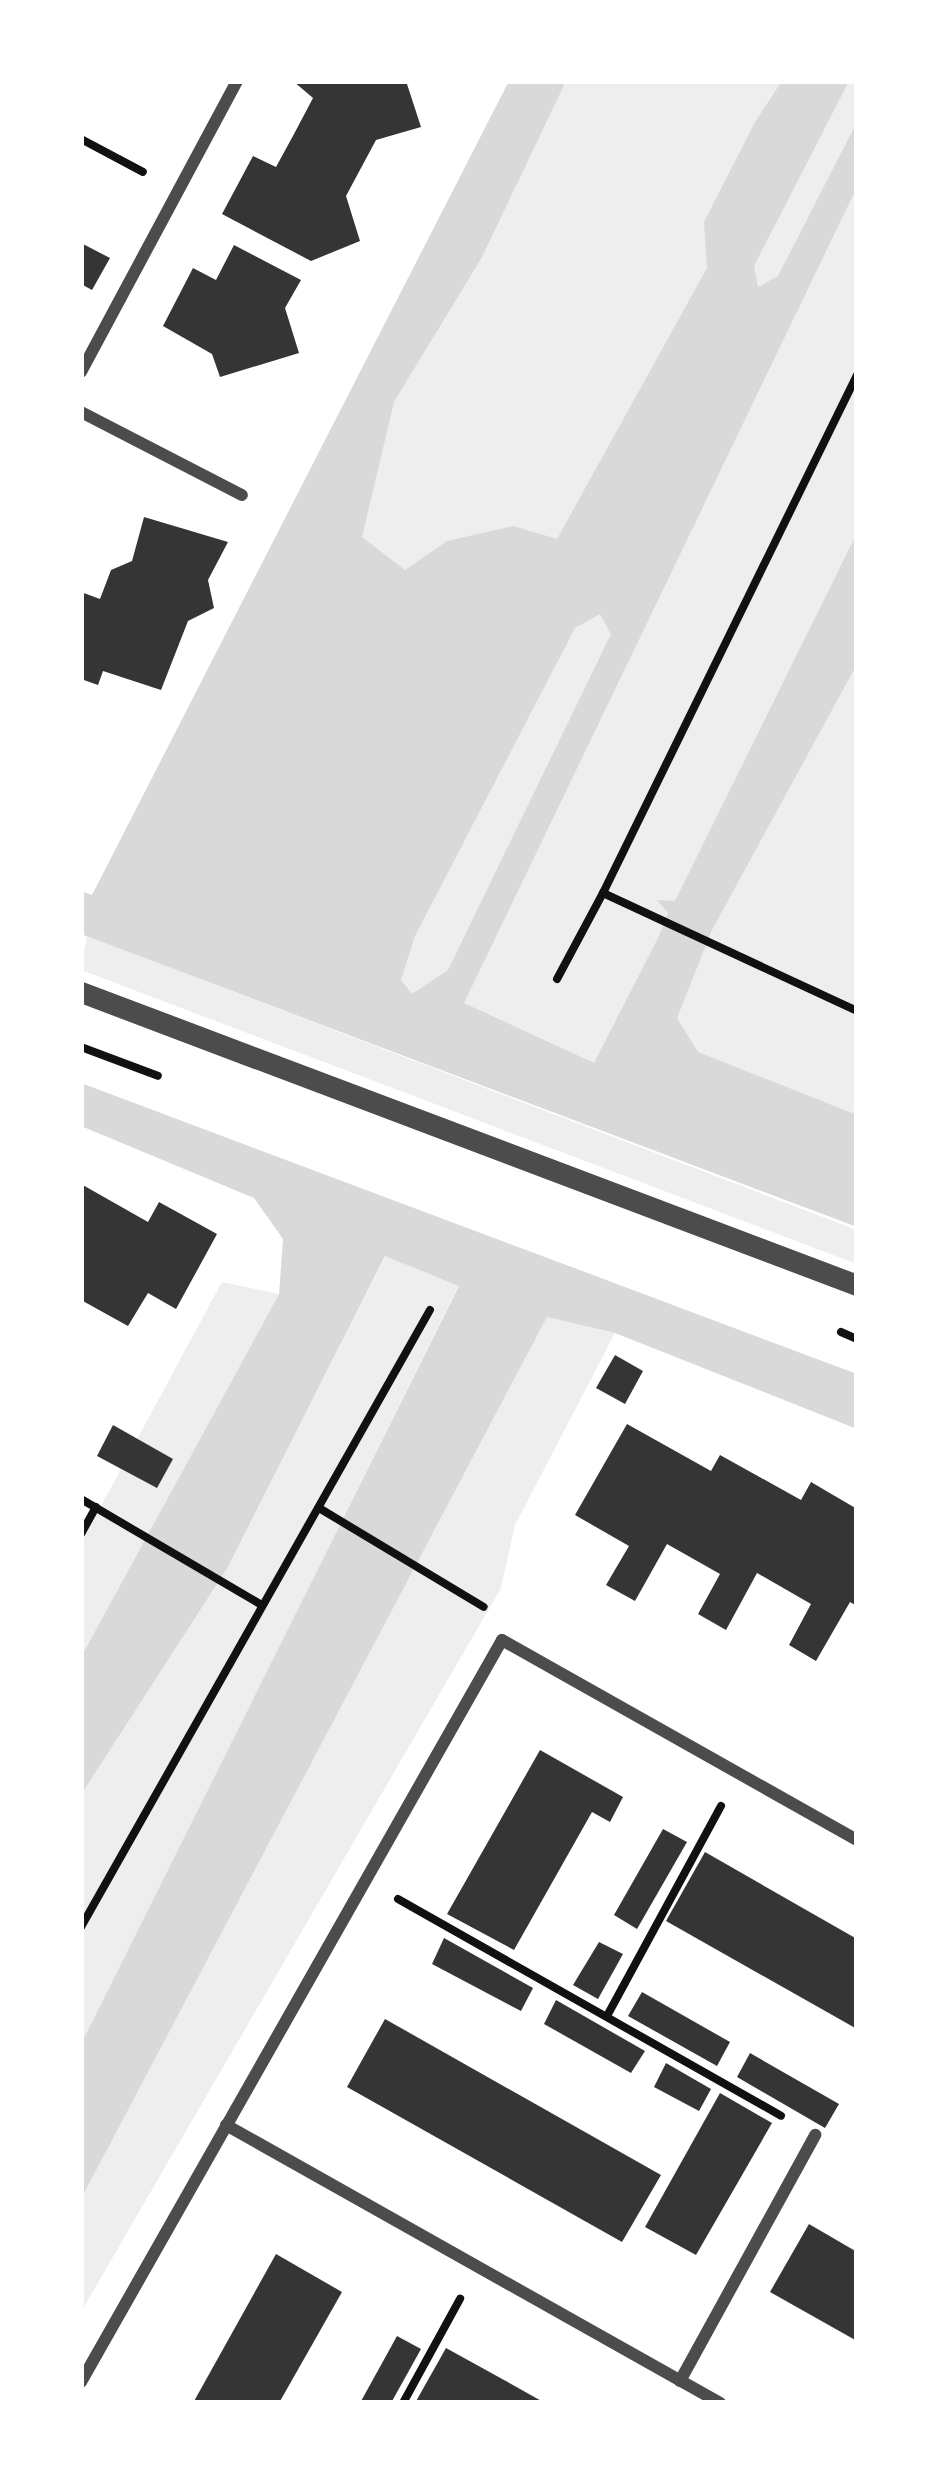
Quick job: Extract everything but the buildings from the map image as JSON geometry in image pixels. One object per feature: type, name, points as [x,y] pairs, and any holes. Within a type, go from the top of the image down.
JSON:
[{"type":"street","points":[[81,372],[236,81]]},
{"type":"street","points":[[81,412],[242,495]]},
{"type":"street","points":[[81,992],[857,1285]]},
{"type":"street","points":[[81,2382],[502,1640],[857,1840]]},
{"type":"street","points":[[226,2125],[720,2403]]},
{"type":"street","points":[[680,2381],[814,2135]]},
{"type":"path","points":[[81,139],[177,190]]},
{"type":"path","points":[[557,979],[857,375]]},
{"type":"path","points":[[603,893],[857,1011]]},
{"type":"path","points":[[81,1927],[430,1310]]},
{"type":"path","points":[[81,1499],[260,1604]]},
{"type":"path","points":[[81,1534],[96,1507]]},
{"type":"path","points":[[319,1508],[479,1597],[502,1640]]},
{"type":"path","points":[[608,2017],[739,1773]]},
{"type":"path","points":[[365,1880],[814,2135]]},
{"type":"path","points":[[403,2403],[478,2266]]},
{"type":"shaded area","points":[[509,81],[566,81],[482,257],[394,402],[362,537],[405,570],[447,541],[513,526],[557,539],[707,268],[704,222],[755,122],[782,81],[849,81],[754,266],[758,287],[778,276],[857,122],[857,187],[464,1003],[594,1063],[668,913],[657,900],[675,901],[857,533],[857,664],[712,930],[677,1018],[698,1052],[857,1115],[857,1227],[81,934],[81,891],[92,895]],"holes":[[[600,614],[611,634],[448,970],[412,994],[401,980],[415,936],[575,628]]]},
{"type":"shaded area","points":[[552,81],[857,81],[857,1174],[113,922]]},
{"type":"shaded area","points":[[87,936],[857,1230],[857,1264],[81,970]]},
{"type":"shaded area","points":[[81,1083],[857,1374],[857,1429],[615,1333],[547,1317],[81,2199],[81,2044],[459,1286],[385,1256],[228,1567],[81,1795],[81,1657],[279,1294],[283,1239],[254,1198],[81,1126]]},
{"type":"shaded area","points":[[386,1255],[459,1285],[81,2044],[81,1795],[228,1567]]},
{"type":"shaded area","points":[[222,1282],[279,1294],[81,1657],[81,1543]]},
{"type":"shaded area","points":[[547,1317],[615,1333],[515,1525],[501,1588],[81,2312],[81,2199]]}]
